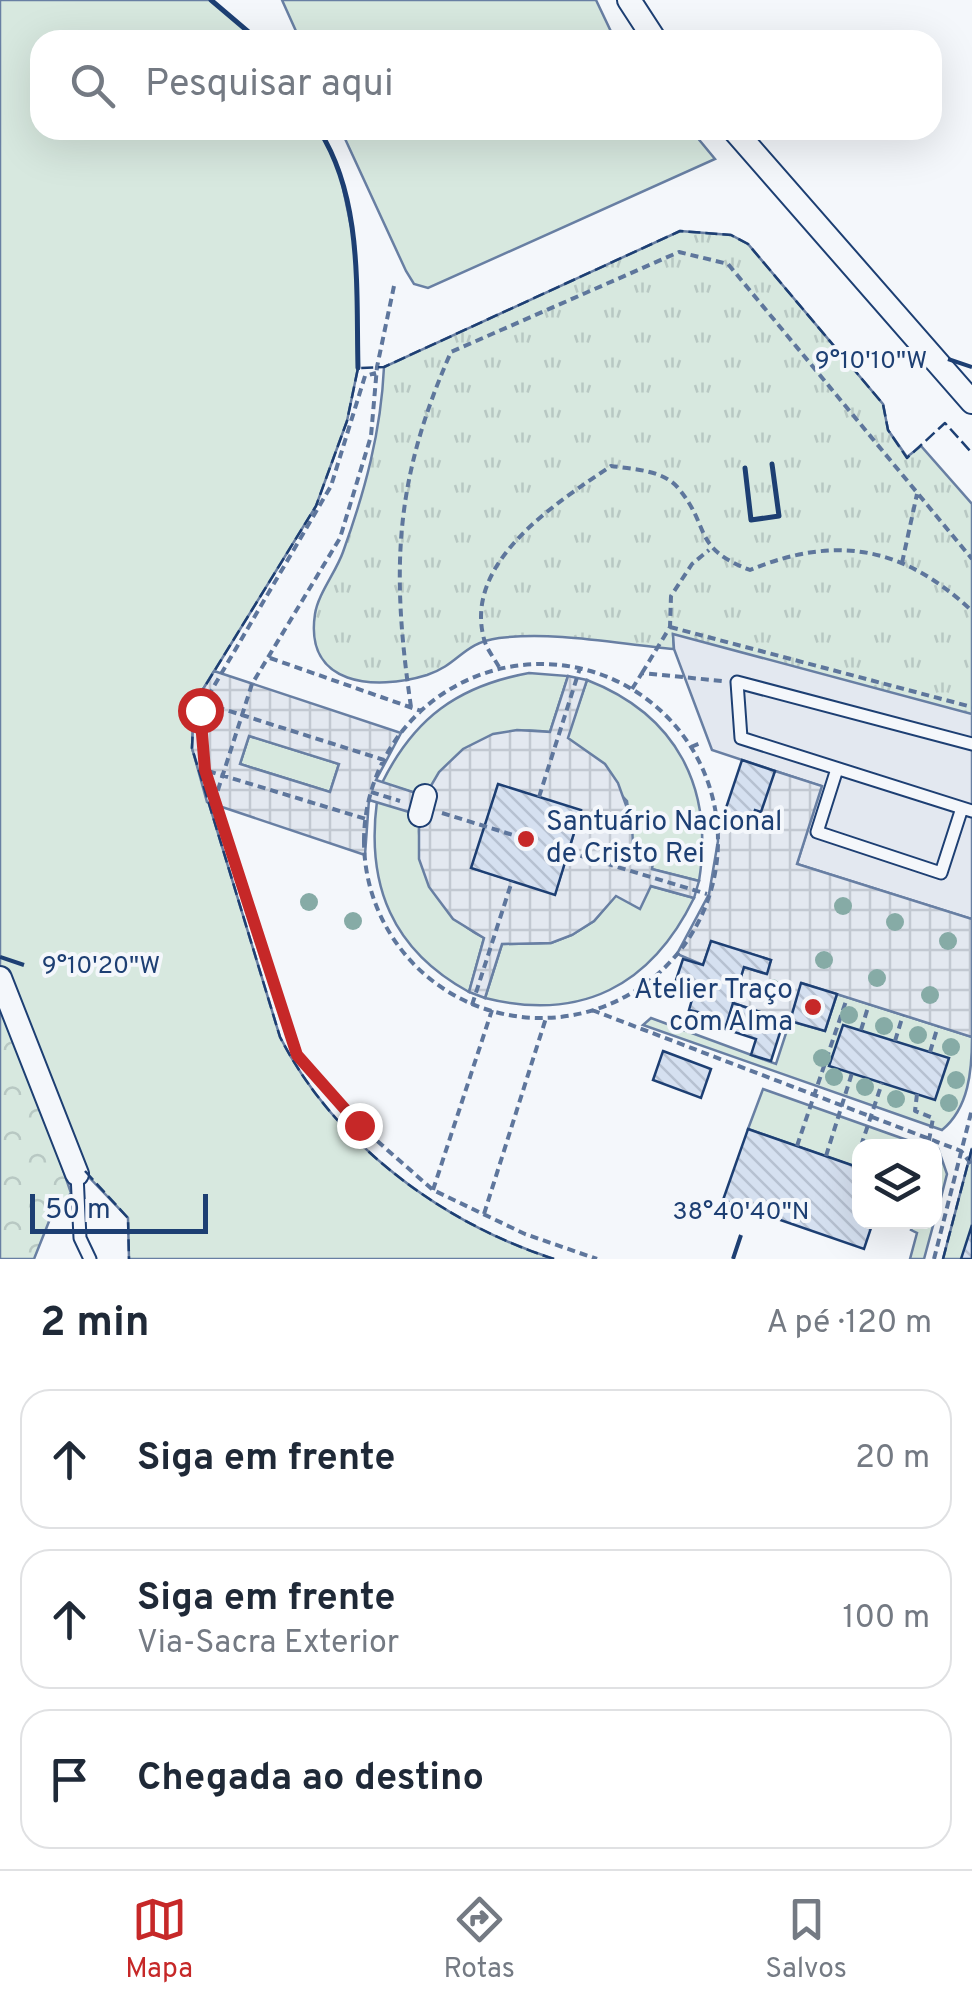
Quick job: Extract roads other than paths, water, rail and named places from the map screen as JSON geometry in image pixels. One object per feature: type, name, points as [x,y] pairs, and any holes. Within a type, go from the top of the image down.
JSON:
[{"type":"street","points":[[629,0],[648,30]]},
{"type":"street","points":[[743,140],[972,402]]},
{"type":"street","points":[[0,978],[77,1174]]},
{"type":"lane","points":[[836,769],[816,832],[941,872],[967,809],[741,738],[737,682],[972,744]]},
{"type":"lane","points":[[77,1174],[80,1238],[90,1259]]},
{"type":"place","name":"Santuário Nacional de Cristo Rei","points":[[526,839]]},
{"type":"place","name":"Atelier Traço com Alma","points":[[813,1007]]}]
